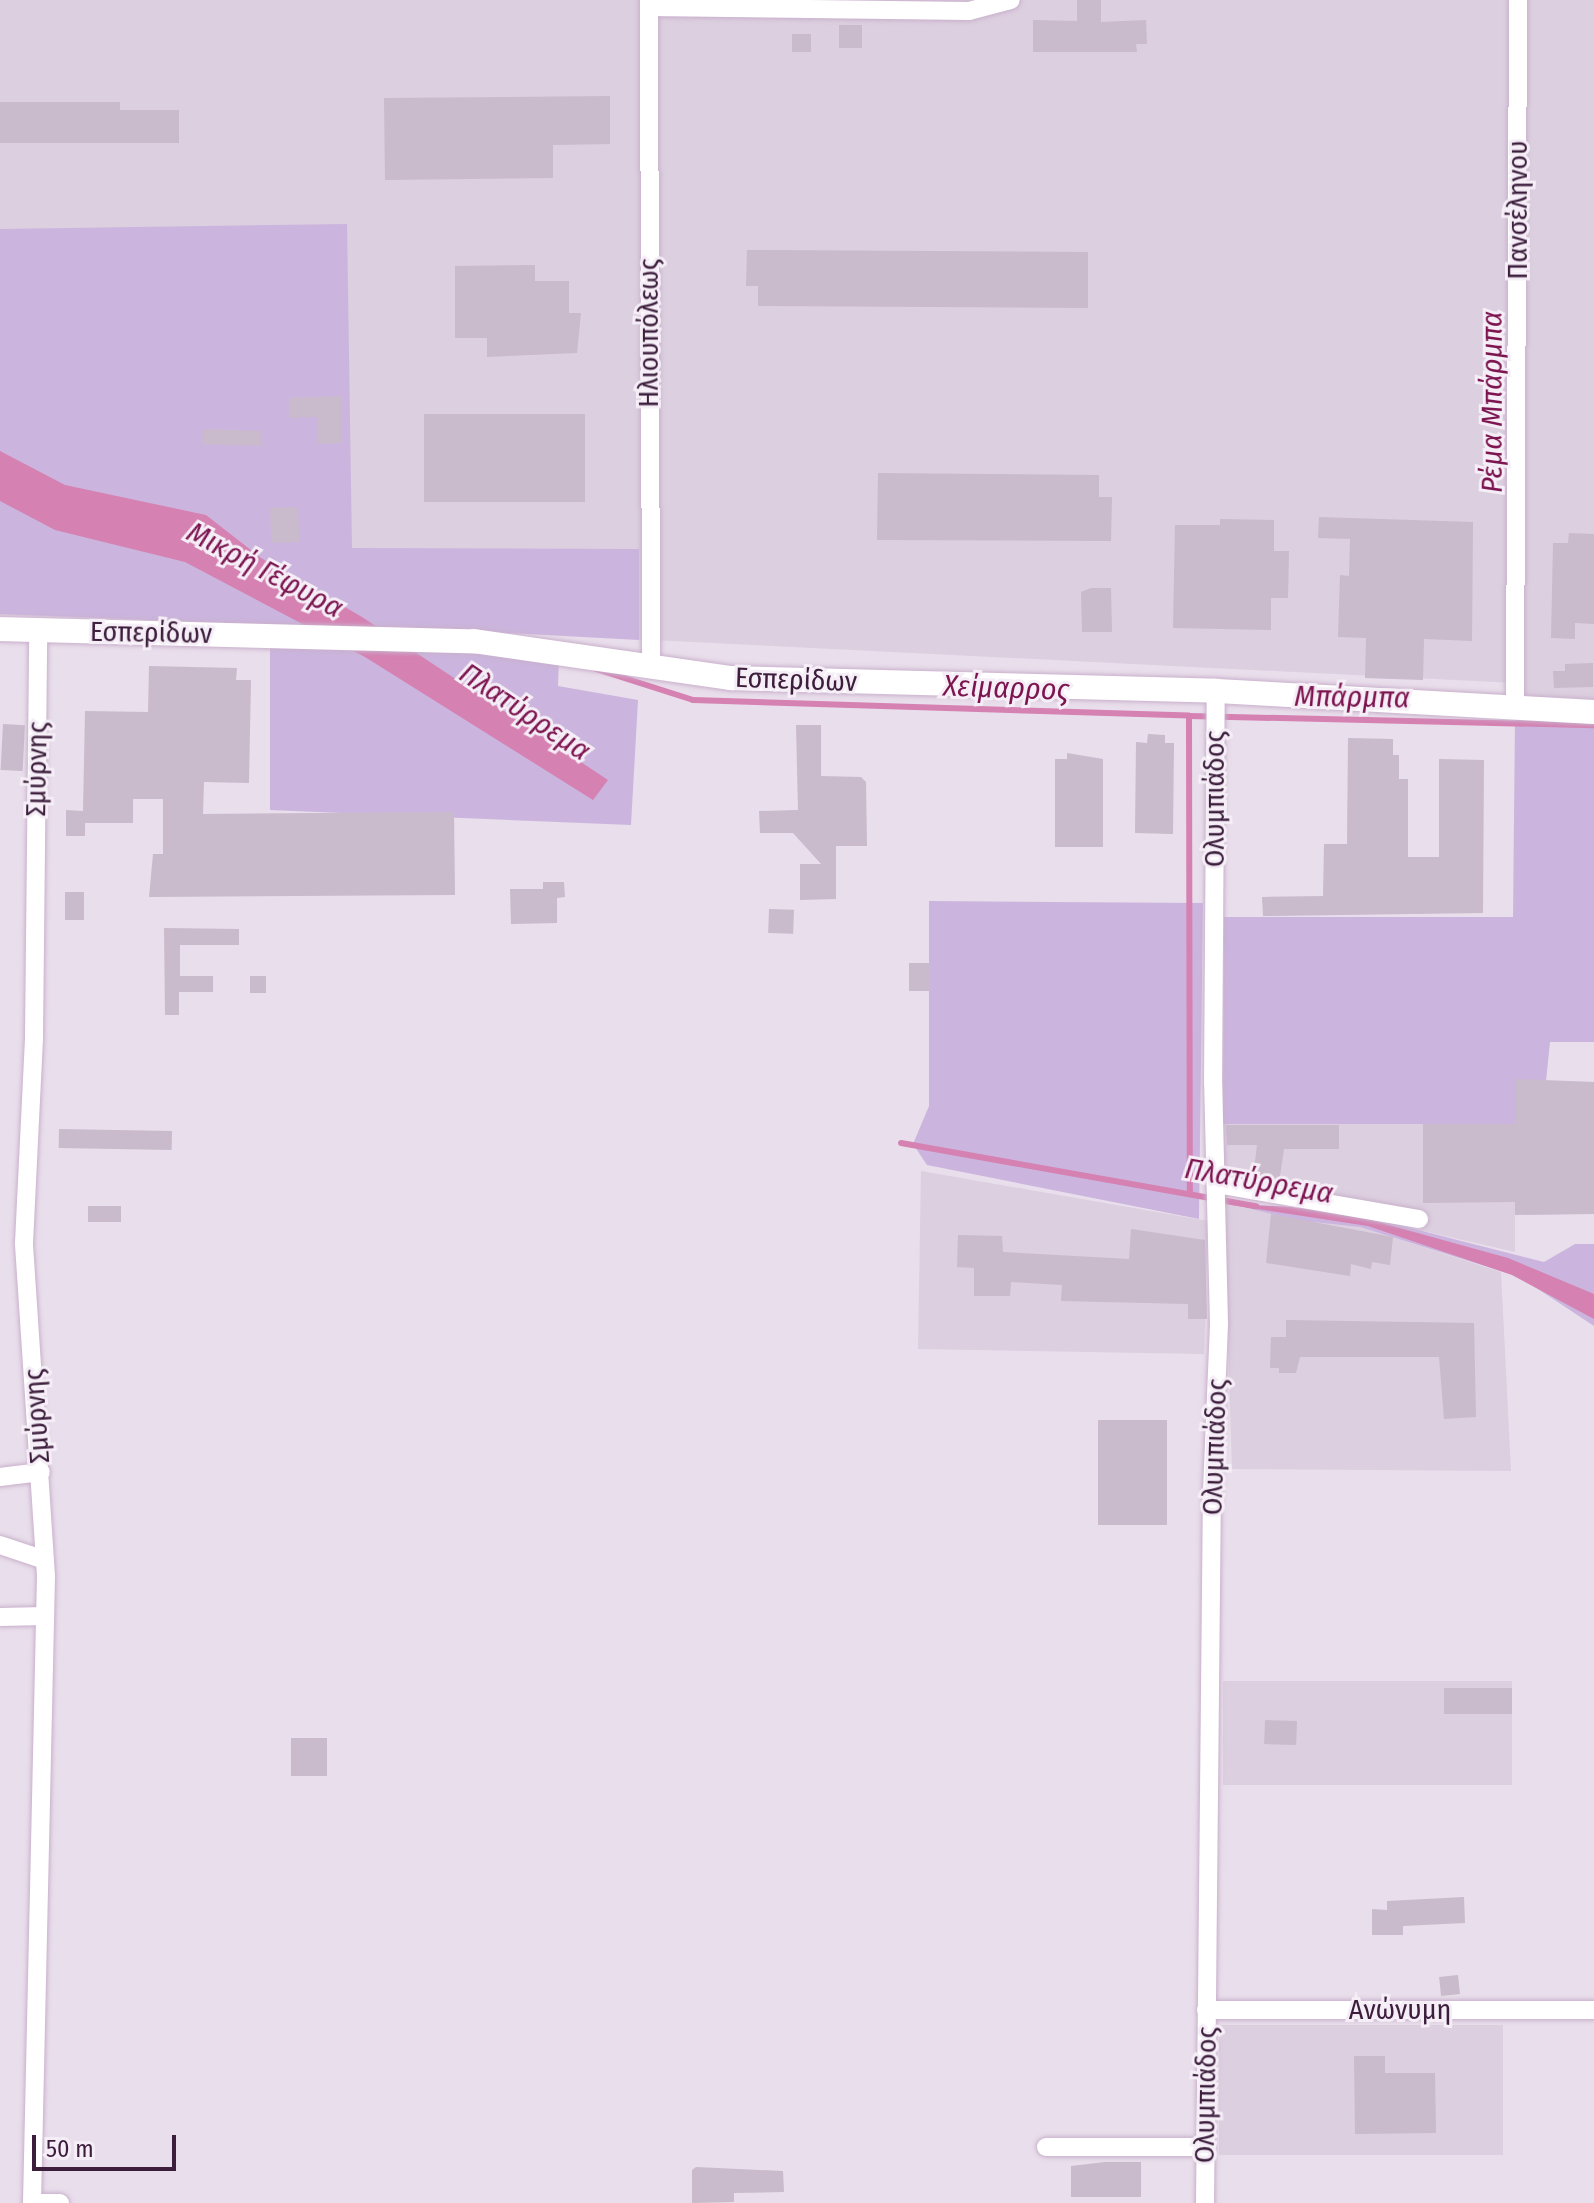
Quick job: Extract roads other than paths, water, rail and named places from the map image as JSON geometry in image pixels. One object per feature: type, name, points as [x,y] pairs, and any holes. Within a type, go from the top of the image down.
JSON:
[{"type":"street","points":[[649,4],[969,11],[1011,0]]},
{"type":"street","name":"Πανσέληνου","points":[[1515,709],[1518,0]]},
{"type":"street","name":"Ηλιουπόλεως","points":[[649,4],[651,666]]},
{"type":"street","name":"Εσπερίδων","points":[[0,629],[474,641],[731,678],[1216,691],[1594,712]]},
{"type":"street","name":"Σμύρνης","points":[[32,2203],[45,1560],[24,1243],[34,1037],[38,630]]},
{"type":"street","name":"Ολυμπιάδος","points":[[1205,2203],[1212,1491],[1219,1323],[1216,691]]},
{"type":"street","points":[[1216,1184],[1419,1219]]},
{"type":"street","points":[[0,1477],[41,1472]]},
{"type":"street","points":[[0,1545],[45,1560]]},
{"type":"street","points":[[0,1617],[45,1616]]},
{"type":"street","name":"Ανώνυμη","points":[[1206,2010],[1594,2010]]},
{"type":"street","points":[[1046,2147],[1205,2147]]},
{"type":"street","points":[[32,2203],[60,2203]]},
{"type":"water","name":"Μικρή Γέφυρα","points":[[0,451],[65,485],[206,515],[261,558],[362,617],[608,780],[593,800],[365,657],[185,562],[55,530],[0,501]]},
{"type":"water","points":[[1224,1204],[1290,1207],[1367,1219],[1508,1258],[1594,1294],[1594,1319],[1512,1275],[1368,1226]]},
{"type":"waterway","name":"Χείμαρρος","points":[[596,669],[693,700],[1189,716],[1190,1194]]},
{"type":"waterway","name":"Μπάρμπα","points":[[1189,716],[1594,725]]},
{"type":"waterway","name":"Πλατύρρεμα","points":[[901,1143],[1256,1206]]},
{"type":"water label","name":"Ρέμα Μπάρμπα","points":[[1492,402]]}]
